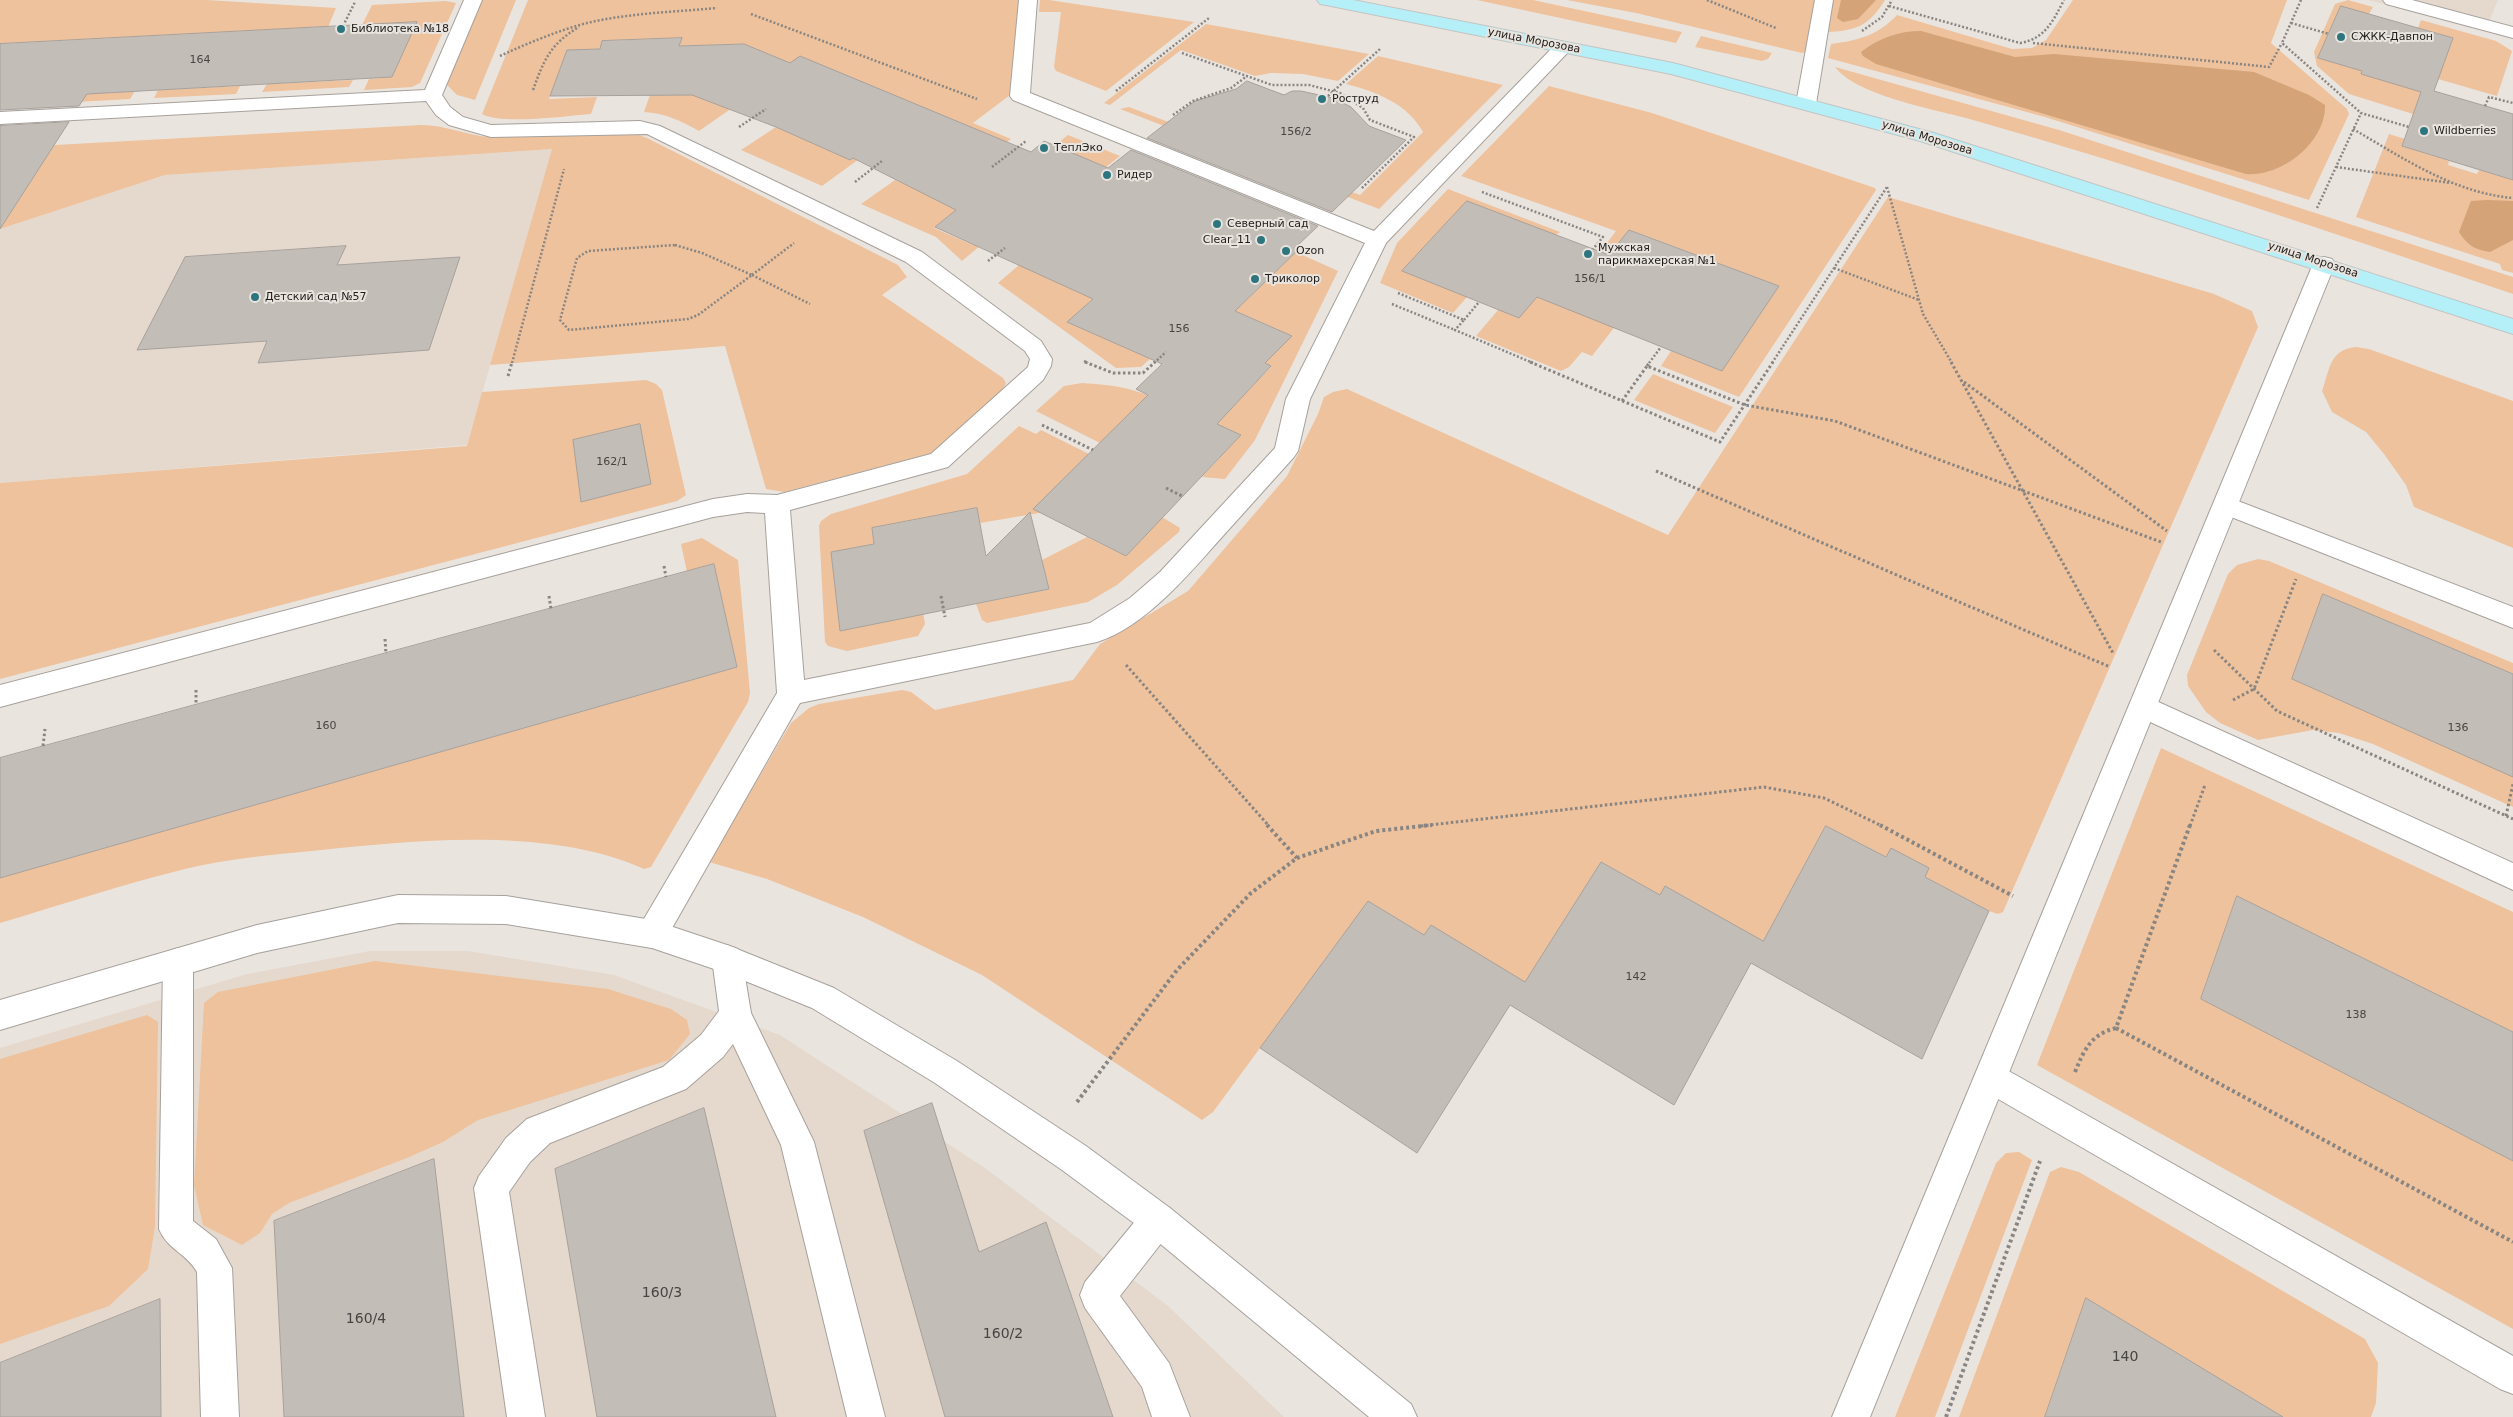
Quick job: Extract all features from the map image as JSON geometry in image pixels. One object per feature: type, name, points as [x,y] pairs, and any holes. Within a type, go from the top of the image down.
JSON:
[{"type":"main road","name":"улица Морозова","points":[[1326,0],[1673,69],[1927,137],[2324,264],[2513,327]]},
{"type":"street","points":[[432,95],[473,0]]},
{"type":"street","points":[[1028,0],[1020,96],[1377,240]]},
{"type":"street","points":[[1806,104],[1824,0]]},
{"type":"street","points":[[2392,0],[2510,31],[2513,12]]},
{"type":"street","points":[[791,694],[1097,632],[1139,605],[1168,579],[1286,451],[1298,399],[1367,280],[1377,240],[1564,47]]},
{"type":"street","points":[[0,118],[432,95]]},
{"type":"street","points":[[0,696],[713,508],[747,503],[777,504],[939,462],[1039,370],[1042,362],[1040,354],[1033,346],[914,257],[652,130],[634,126],[491,131],[472,128],[447,116],[432,95]]},
{"type":"street","points":[[1851,1417],[2324,264]]},
{"type":"street","points":[[652,934],[791,694],[777,504]]},
{"type":"street","points":[[2225,505],[2513,618]]},
{"type":"street","points":[[2143,706],[2513,877]]},
{"type":"street","points":[[0,1014],[257,939],[398,910],[506,910],[652,934],[727,959],[823,998],[946,1072],[1048,1141],[1158,1220],[1398,1417]]},
{"type":"street","points":[[727,959],[735,1015],[798,1142],[866,1417]]},
{"type":"street","points":[[178,962],[176,1229],[204,1251],[214,1268],[220,1417]]},
{"type":"street","points":[[526,1417],[491,1188],[518,1150],[539,1131],[674,1078],[712,1046],[735,1015]]},
{"type":"street","points":[[1991,1077],[2513,1376]]},
{"type":"street","points":[[1158,1220],[1098,1294],[1156,1376],[1171,1417]]},
{"type":"path","points":[[1707,0],[1816,44]]},
{"type":"path","points":[[2033,43],[2041,38],[2064,0]]},
{"type":"path","points":[[1889,6],[2005,40],[2269,67],[2301,0]]},
{"type":"path","points":[[343,26],[355,2]]},
{"type":"path","points":[[500,56],[545,35],[586,23],[614,18],[717,8]]},
{"type":"path","points":[[751,14],[997,106],[1020,96]]},
{"type":"path","points":[[1078,120],[1209,18]]},
{"type":"path","points":[[530,98],[550,48],[567,33],[586,23]]},
{"type":"path","points":[[2291,23],[2329,34]]},
{"type":"path","points":[[2282,43],[2361,113],[2409,127]]},
{"type":"path","points":[[1328,96],[1381,48]]},
{"type":"path","points":[[1182,53],[1272,85],[1309,86],[1333,91],[1358,104],[1370,120],[1414,137],[1358,192]]},
{"type":"path","points":[[1167,120],[1192,101],[1231,88],[1247,76]]},
{"type":"path","points":[[2485,106],[2489,97],[2513,104]]},
{"type":"path","points":[[746,122],[766,109]]},
{"type":"path","points":[[2317,208],[2361,113]]},
{"type":"path","points":[[508,376],[575,128]]},
{"type":"path","points":[[2353,129],[2454,183],[2489,195],[2513,198]]},
{"type":"path","points":[[862,177],[882,161]]},
{"type":"path","points":[[2336,167],[2454,183]]},
{"type":"path","points":[[1367,280],[1373,291],[1381,299],[1720,442],[1887,187],[1923,314],[1962,380],[2143,706]]},
{"type":"path","points":[[1479,191],[1603,237],[1593,249]]},
{"type":"path","points":[[810,304],[751,276],[682,245],[588,252],[577,258],[560,320],[569,330],[688,319],[708,309],[751,276],[829,215]]},
{"type":"path","points":[[996,255],[1005,248]]},
{"type":"path","points":[[1834,268],[1919,300]]},
{"type":"path","points":[[1367,280],[1464,320]]},
{"type":"path","points":[[1455,330],[1479,302]]},
{"type":"path","points":[[1622,401],[1662,347]]},
{"type":"path","points":[[1082,360],[1113,373],[1143,373],[1166,352]]},
{"type":"path","points":[[1647,366],[1745,405],[1835,421],[2204,558]]},
{"type":"path","points":[[1962,380],[2204,558]]},
{"type":"path","points":[[1044,426],[1093,450]]},
{"type":"path","points":[[1656,471],[2125,674]]},
{"type":"path","points":[[1166,488],[1182,496]]},
{"type":"path","points":[[2254,689],[2298,575]]},
{"type":"path","points":[[2180,617],[2277,712],[2513,819]]},
{"type":"path","points":[[1097,632],[1297,858]]},
{"type":"path","points":[[2116,1028],[2221,742]]},
{"type":"path","points":[[2506,816],[2513,784]]},
{"type":"path","points":[[1048,1141],[1177,970],[1251,893],[1297,858],[1376,831],[1764,787],[1824,798],[1856,812],[2055,919]]},
{"type":"path","points":[[1946,1417],[2058,1115],[2088,1040],[2105,1030],[2116,1028],[2513,1242]]},
{"type":"shaded area","points":[[0,0],[207,0],[336,8],[328,27],[0,44]]},
{"type":"shaded area","points":[[479,0],[516,0],[475,100],[457,95],[446,84]]},
{"type":"shaded area","points":[[528,0],[1019,0],[1010,95],[973,123],[1011,139],[996,150],[744,44],[679,46],[681,38],[603,41],[600,49],[567,50],[549,99],[597,97],[591,114],[551,118],[504,119],[482,114]]},
{"type":"shaded area","points":[[1040,0],[1194,22],[1106,91],[1056,71],[1054,67],[1061,12],[1039,12]]},
{"type":"shaded area","points":[[1477,0],[1533,0],[1682,32],[1676,43]]},
{"type":"shaded area","points":[[1567,0],[1816,0],[1806,52],[1802,53],[1636,13]]},
{"type":"shaded area","points":[[1833,0],[1885,0],[1873,16],[1861,25],[1846,30],[1826,32]]},
{"type":"shaded area","points":[[1841,0],[1876,0],[1858,19],[1843,22],[1837,18]]},
{"type":"shaded area","points":[[2073,0],[2287,0],[2271,43],[2347,109],[2349,114],[2309,200],[2045,117],[1828,58],[1831,44],[1867,36],[1882,28],[1897,15],[2012,49],[2032,48],[2046,40]]},
{"type":"shaded area","points":[[2348,0],[2373,7],[2369,14],[2361,74],[2423,88],[2413,114],[2349,94],[2317,66],[2314,52],[2335,4]]},
{"type":"shaded area","points":[[2368,0],[2498,0],[2489,22],[2473,27]]},
{"type":"shaded area","points":[[446,1],[456,3],[420,83],[412,87],[364,90],[369,79],[392,77],[417,22],[362,25],[372,5]]},
{"type":"shaded area","points":[[2421,20],[2496,41],[2512,51],[2497,96],[2438,79],[2453,38],[2418,28]]},
{"type":"shaded area","points":[[1206,24],[1369,54],[1338,81],[1303,74],[1271,73],[1255,76],[1181,50],[1110,105],[1104,103]]},
{"type":"shaded area","points":[[1921,31],[2015,57],[2054,54],[2254,72],[2309,95],[2325,105],[2323,119],[2318,132],[2310,144],[2287,163],[2274,170],[2246,174],[1876,64],[1863,56],[1861,52],[1890,36],[1905,32]]},
{"type":"shaded area","points":[[1701,36],[1772,53],[1768,59],[1762,61],[1695,47]]},
{"type":"shaded area","points":[[1378,56],[1503,85],[1379,209],[1120,109],[1129,107],[1360,195],[1423,132],[1417,122],[1400,106],[1379,95],[1346,84]]},
{"type":"shaded area","points":[[1835,67],[2059,130],[2513,277],[2513,294],[2104,159],[1966,118],[1896,100],[1860,86],[1845,77]]},
{"type":"shaded area","points":[[353,80],[349,87],[262,92],[267,84]]},
{"type":"shaded area","points":[[240,86],[236,94],[154,98],[158,90]]},
{"type":"shaded area","points":[[1549,86],[1652,113],[1875,188],[1876,190],[1739,397],[1661,366],[1671,351],[1722,371],[1779,286],[1630,230],[1609,255],[1600,252],[1616,231],[1461,176]]},
{"type":"shaded area","points":[[135,91],[130,99],[59,103],[65,95]]},
{"type":"shaded area","points":[[650,95],[701,95],[732,108],[699,131],[673,118],[644,112]]},
{"type":"shaded area","points":[[421,125],[489,137],[631,132],[647,138],[898,265],[907,277],[882,295],[1003,378],[1006,383],[1002,391],[932,453],[784,492],[766,489],[725,346],[490,365],[552,149],[165,175],[0,229],[0,148]]},
{"type":"shaded area","points":[[776,127],[850,160],[862,152],[866,154],[822,186],[741,150]]},
{"type":"shaded area","points":[[2389,134],[2405,139],[2402,146],[2449,161],[2448,165],[2477,174],[2479,170],[2513,180],[2513,273],[2502,270],[2500,264],[2356,217]]},
{"type":"shaded area","points":[[1068,135],[1120,156],[1106,167],[1054,146]]},
{"type":"shaded area","name":"Детский сад №57","points":[[553,149],[467,445],[0,483],[0,229],[165,175]]},
{"type":"shaded area","points":[[895,180],[935,197],[964,204],[934,228],[973,245],[983,238],[987,240],[962,261],[936,237],[861,204]]},
{"type":"shaded area","points":[[1448,189],[1560,232],[1467,297],[1453,313],[1380,283],[1397,243]]},
{"type":"shaded area","points":[[1888,197],[2214,294],[2252,311],[2258,327],[2003,912],[1998,914],[1989,911],[1925,877],[1929,868],[1891,849],[1886,857],[1826,826],[1758,950],[1701,906],[1665,886],[1660,895],[1601,862],[1519,992],[1431,925],[1424,935],[1368,901],[1213,1112],[1202,1120],[982,975],[863,917],[767,879],[709,862],[791,723],[809,708],[819,704],[902,690],[911,692],[935,710],[1073,680],[1100,644],[1188,591],[1287,476],[1318,414],[1324,397],[1333,392],[1347,389],[1668,535]]},
{"type":"shaded area","points":[[2471,201],[2513,201],[2513,240],[2490,252],[2472,246],[2459,232]]},
{"type":"shaded area","points":[[1296,252],[1338,271],[1255,440],[1225,479],[1202,477],[1241,435],[1206,419],[1239,400],[1271,367],[1265,363],[1292,336],[1235,311]]},
{"type":"shaded area","points":[[1019,265],[1101,291],[1068,322],[1150,359],[1141,367],[1116,368],[998,283]]},
{"type":"shaded area","points":[[1538,296],[1631,306],[1592,356],[1582,352],[1569,367],[1561,371],[1476,336],[1498,310]]},
{"type":"shaded area","points":[[2356,347],[2369,349],[2513,401],[2513,548],[2414,507],[2406,485],[2366,432],[2332,412],[2322,391],[2329,368],[2335,356],[2340,352]]},
{"type":"shaded area","points":[[1653,374],[1733,407],[1715,433],[1634,400]]},
{"type":"shaded area","points":[[646,380],[656,384],[662,390],[686,495],[677,501],[0,679],[0,483],[467,446],[482,392]]},
{"type":"shaded area","points":[[1082,383],[1121,387],[1159,400],[1100,443],[1036,411],[1064,386]]},
{"type":"shaded area","points":[[1019,426],[1036,434],[1041,430],[1089,454],[1045,512],[980,523],[977,508],[872,528],[874,544],[831,552],[840,631],[905,618],[921,600],[925,624],[918,636],[847,651],[828,646],[825,642],[819,526],[821,521],[831,514],[967,474]]},
{"type":"shaded area","points":[[1162,517],[1180,528],[1179,532],[1117,585],[1088,602],[987,623],[982,620],[976,604],[1049,589],[1042,560],[1087,537],[1126,556]]},
{"type":"shaded area","points":[[702,538],[738,560],[750,693],[748,702],[651,867],[644,869],[607,855],[566,846],[524,842],[480,840],[393,843],[264,856],[201,866],[139,881],[0,923],[0,878],[737,667],[714,564],[687,572],[681,544]]},
{"type":"shaded area","points":[[2258,559],[2269,561],[2513,663],[2513,674],[2323,594],[2513,777],[2513,807],[2373,744],[2339,733],[2313,730],[2258,740],[2220,723],[2206,712],[2188,686],[2187,675],[2228,574],[2237,565]]},
{"type":"shaded area","points":[[2161,748],[2513,912],[2513,1032],[2237,896],[2201,999],[2513,1161],[2513,1329],[2037,1065]]},
{"type":"shaded area","points":[[370,951],[468,951],[614,975],[780,1035],[985,1168],[1168,1306],[1284,1417],[0,1417],[0,1048],[247,974]]},
{"type":"shaded area","points":[[375,961],[608,989],[671,1009],[687,1020],[690,1034],[669,1060],[478,1120],[443,1142],[407,1158],[289,1203],[272,1214],[260,1233],[242,1245],[203,1225],[194,1185],[204,1003],[218,992]]},
{"type":"shaded area","points":[[147,1015],[158,1022],[155,1227],[148,1269],[109,1306],[0,1344],[0,1059]]},
{"type":"shaded area","points":[[2019,1152],[2032,1160],[1935,1417],[1895,1417],[1996,1163],[2006,1153]]},
{"type":"shaded area","points":[[2061,1167],[2079,1172],[2365,1339],[2378,1363],[2376,1403],[2371,1417],[2283,1417],[2086,1298],[2045,1417],[1959,1417],[2050,1172]]},
{"type":"building","points":[[2341,6],[2453,38],[2434,91],[2513,114],[2513,180],[2402,146],[2421,92],[2361,74],[2362,71],[2318,58]]},
{"type":"building","points":[[417,22],[392,77],[87,94],[79,106],[0,110],[0,44]]},
{"type":"building","points":[[682,38],[679,46],[744,44],[790,63],[800,56],[1031,152],[1044,141],[1108,168],[1131,150],[1318,226],[1297,246],[1301,247],[1235,311],[1292,336],[1265,363],[1271,366],[1217,424],[1241,435],[1126,556],[1033,509],[1148,395],[1136,389],[1162,364],[1067,322],[1093,299],[935,227],[956,210],[853,158],[850,160],[776,127],[692,95],[550,96],[567,50],[600,49],[602,41]]},
{"type":"building","points":[[1247,81],[1284,95],[1292,91],[1301,91],[1333,98],[1351,107],[1369,126],[1406,140],[1332,212],[1147,138],[1195,101],[1236,89]]},
{"type":"building","points":[[69,122],[0,229],[0,126]]},
{"type":"building","points":[[1467,201],[1609,255],[1629,230],[1779,286],[1722,371],[1537,297],[1519,318],[1402,271]]},
{"type":"building","points":[[346,246],[337,265],[460,257],[429,350],[258,363],[267,341],[137,350],[185,257]]},
{"type":"building","points":[[640,424],[651,484],[581,502],[573,440]]},
{"type":"building","points":[[977,508],[986,556],[1030,512],[1049,589],[840,631],[831,552],[874,544],[872,528]]},
{"type":"building","points":[[714,564],[737,667],[0,878],[0,758]]},
{"type":"building","points":[[2323,594],[2513,674],[2513,777],[2292,679]]},
{"type":"building","points":[[1826,826],[1886,857],[1891,848],[1929,868],[1925,877],[1989,911],[1922,1059],[1751,963],[1674,1105],[1510,1005],[1417,1153],[1260,1048],[1368,901],[1424,935],[1431,925],[1525,982],[1601,862],[1660,895],[1665,886],[1763,941]]},
{"type":"building","points":[[2237,896],[2513,1032],[2513,1161],[2201,999]]},
{"type":"building","points":[[932,1103],[979,1252],[1046,1222],[1113,1417],[945,1417],[864,1131]]},
{"type":"building","points":[[704,1108],[776,1417],[597,1417],[555,1169]]},
{"type":"building","points":[[434,1159],[464,1417],[284,1417],[274,1221]]},
{"type":"building","points":[[2086,1298],[2283,1417],[2045,1417]]},
{"type":"building","points":[[160,1299],[161,1417],[0,1417],[0,1363]]},
{"type":"place","name":"Библиотека №18","points":[[341,29]]},
{"type":"place","name":"СЖКК-Давпон","points":[[2341,37]]},
{"type":"place","name":"Роструд","points":[[1322,99]]},
{"type":"place","name":"Wildberries","points":[[2424,131]]},
{"type":"place","name":"ТеплЭко","points":[[1044,148]]},
{"type":"place","name":"Ридер","points":[[1107,175]]},
{"type":"place","name":"Северный сад","points":[[1217,224]]},
{"type":"place","name":"Clear_11","points":[[1261,240]]},
{"type":"place","name":"Ozon","points":[[1286,251]]},
{"type":"place","name":"Мужская парикмахерская №1","points":[[1588,254]]},
{"type":"place","name":"Триколор","points":[[1255,279]]},
{"type":"place","name":"Детский сад №57","points":[[255,297]]}]
